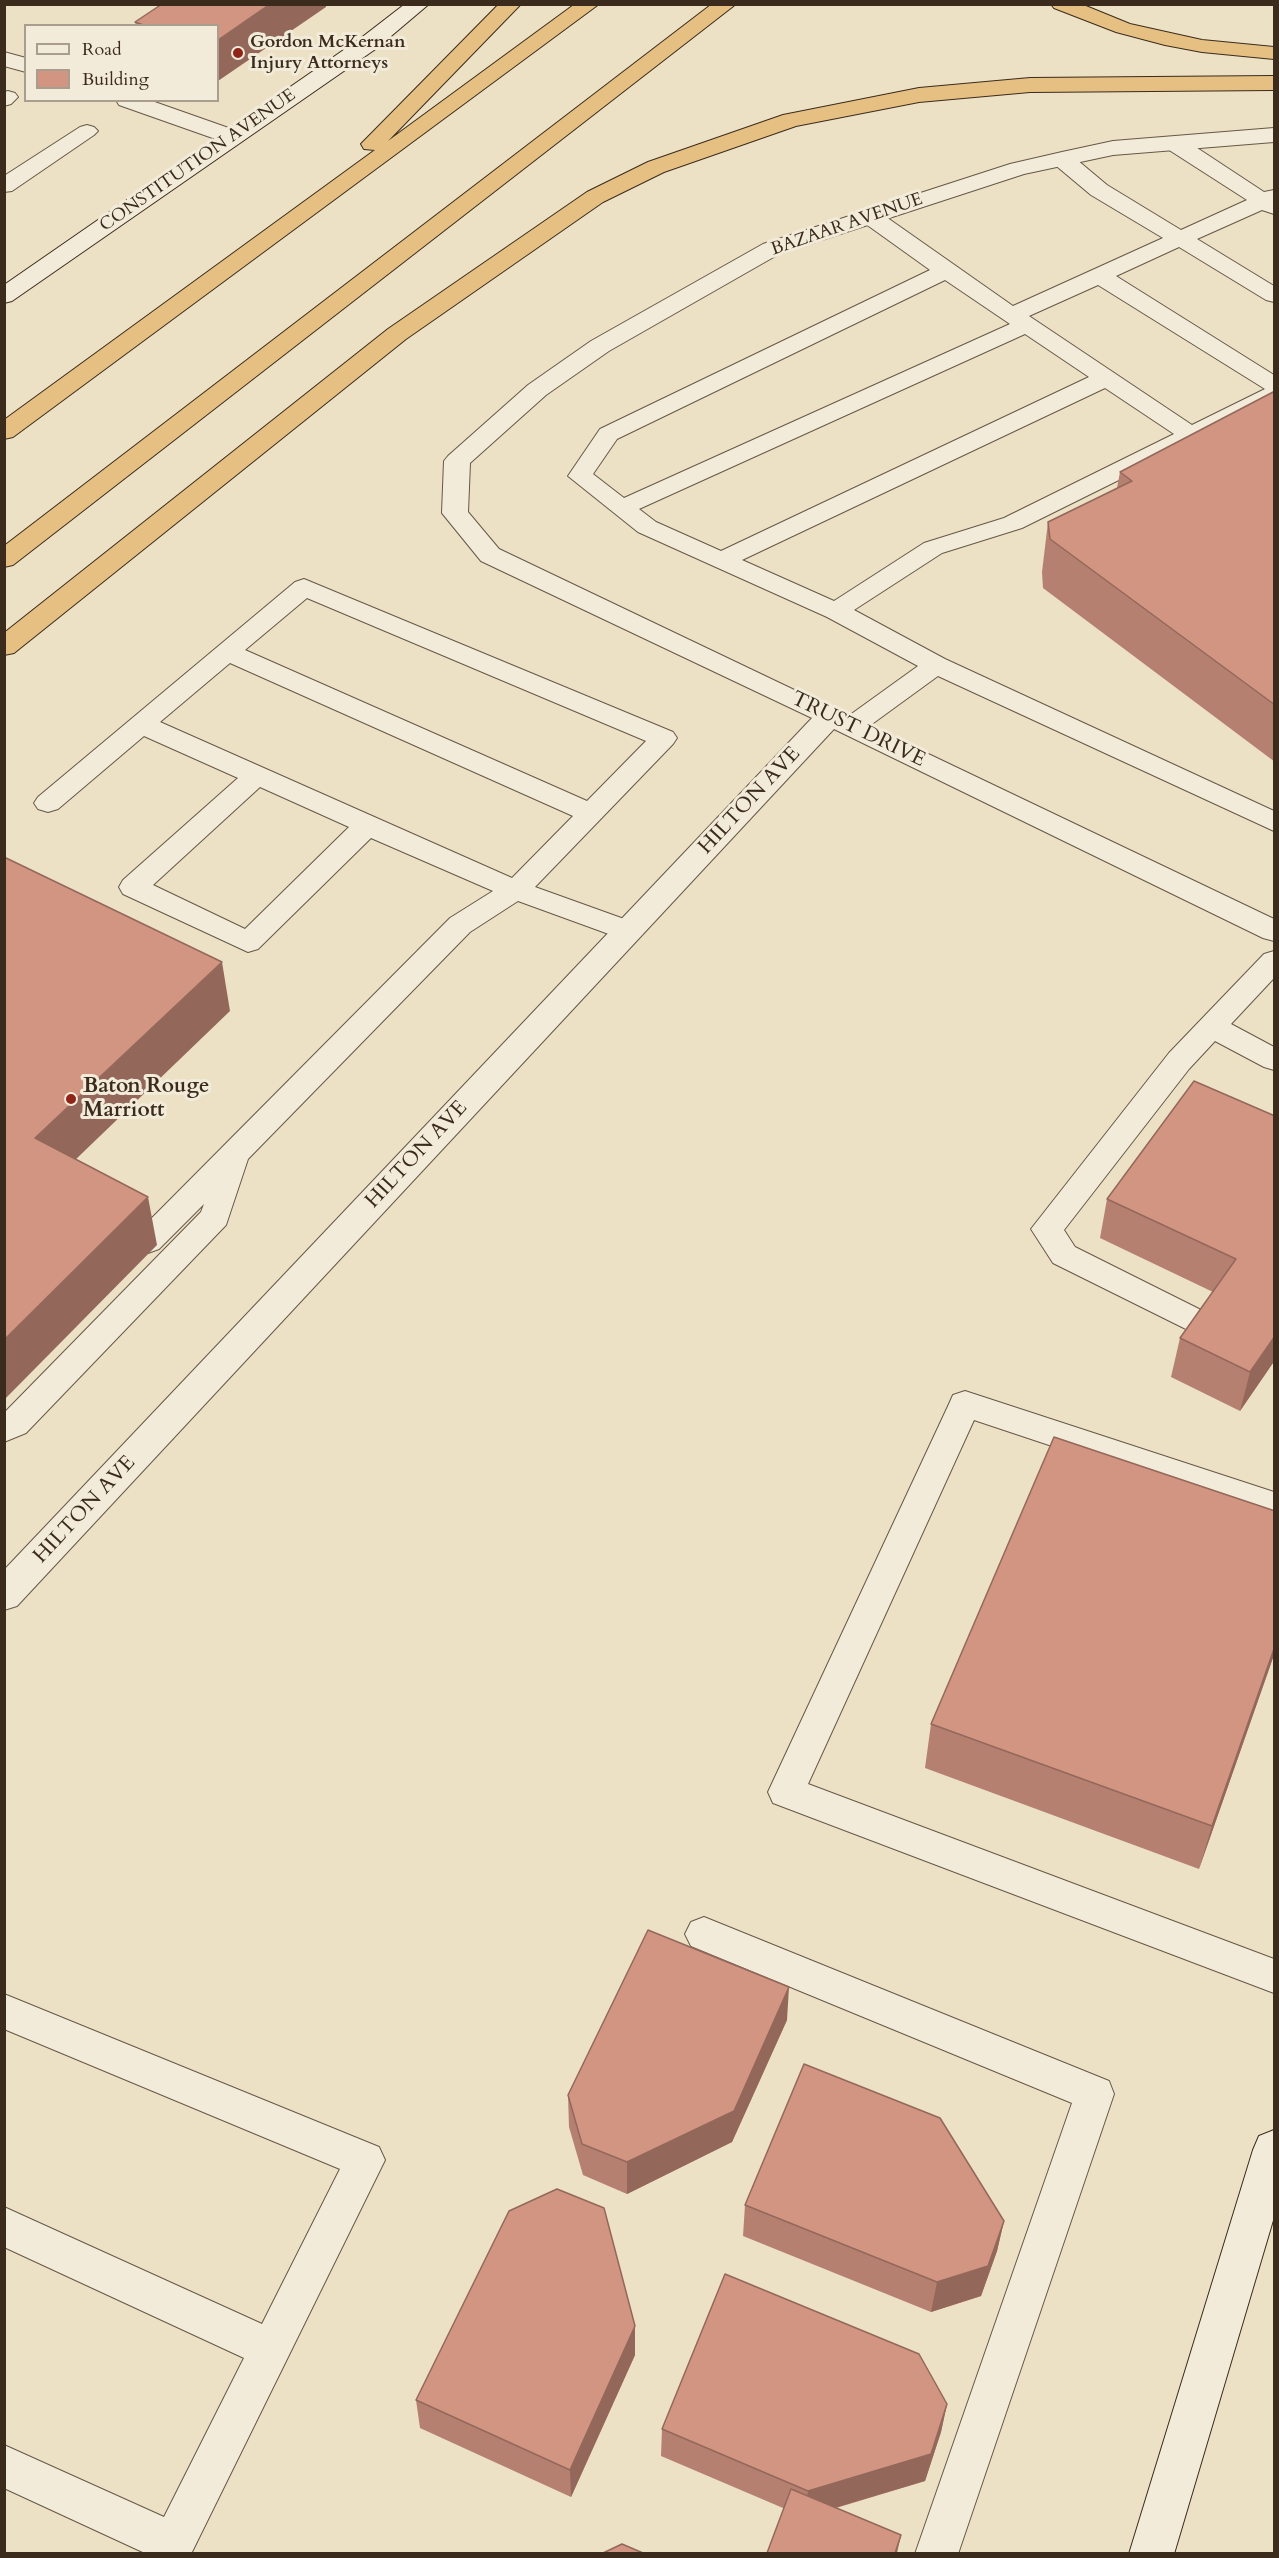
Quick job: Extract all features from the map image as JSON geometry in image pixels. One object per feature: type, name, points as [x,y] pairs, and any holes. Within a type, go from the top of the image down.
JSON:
[{"type":"highway","points":[[301,215],[511,4]]},
{"type":"highway","points":[[4,432],[589,4]]},
{"type":"highway","points":[[4,559],[726,4]]},
{"type":"highway","points":[[1061,4],[1123,28],[1165,39],[1202,46],[1275,53]]},
{"type":"highway","points":[[4,647],[397,334],[595,197],[656,168],[791,120],[919,95],[1030,85],[1275,83]]},
{"type":"street","name":"CONSTITUTION AVENUE","points":[[4,296],[369,43],[419,4]]},
{"type":"street","points":[[4,58],[24,65]]},
{"type":"street","points":[[133,102],[232,137]]},
{"type":"street","name":"BAZAAR AVENUE","points":[[455,513],[457,461],[537,390],[600,346],[771,249],[1018,169],[1062,159],[1113,148],[1275,135]]},
{"type":"street","name":"TRUST DRIVE","points":[[455,513],[490,555],[841,721],[1275,932]]},
{"type":"street","name":"HILTON AVE","points":[[4,1595],[628,931],[841,721]]},
{"type":"street","points":[[1151,2553],[1275,2150]]},
{"type":"lane","points":[[4,186],[87,131]]},
{"type":"lane","points":[[1174,142],[1271,202]]},
{"type":"lane","points":[[1062,159],[1099,190],[1275,295]]},
{"type":"lane","points":[[622,508],[1020,320],[1098,275],[1179,238],[1271,202]]},
{"type":"lane","points":[[872,217],[946,270],[1191,435]]},
{"type":"lane","points":[[946,270],[608,434],[580,477],[647,527],[836,611],[936,664],[1275,822]]},
{"type":"lane","points":[[1098,275],[1275,385]]},
{"type":"lane","points":[[721,560],[1107,378]]},
{"type":"lane","points":[[836,611],[933,548],[1012,523],[1275,394]]},
{"type":"lane","points":[[48,803],[304,587],[664,738],[516,890],[459,925],[148,1241]]},
{"type":"lane","points":[[227,652],[591,813]]},
{"type":"lane","points":[[841,721],[936,664]]},
{"type":"lane","points":[[141,724],[516,890],[628,931]]},
{"type":"lane","points":[[256,775],[133,887],[248,942],[368,825]]},
{"type":"lane","points":[[1206,1327],[1064,1255],[1047,1229],[1179,1061],[1275,961]]},
{"type":"lane","points":[[1211,1026],[1275,1060]]},
{"type":"lane","points":[[4,1429],[14,1424],[215,1217],[234,1154]]},
{"type":"lane","points":[[1275,1506],[965,1404],[786,1792],[1275,1976]]},
{"type":"lane","points":[[704,1934],[1095,2094],[936,2553]]},
{"type":"lane","points":[[4,2011],[365,2160],[171,2548],[4,2466]]},
{"type":"lane","points":[[4,2226],[271,2349]]},
{"type":"building","points":[[162,4],[270,4],[219,39],[219,24],[140,24],[135,22]]},
{"type":"building","points":[[1275,391],[1275,705],[1050,539],[1048,522],[1132,481],[1120,472]]},
{"type":"building","name":"Baton Rouge Marriott","points":[[4,857],[222,962],[35,1138],[148,1197],[4,1340]]},
{"type":"building","points":[[1194,1081],[1275,1116],[1275,1336],[1250,1372],[1180,1338],[1236,1259],[1107,1199]]},
{"type":"building","points":[[1054,1437],[1275,1511],[1275,1646],[1212,1826],[931,1724]]},
{"type":"building","points":[[648,1930],[789,1987],[734,2111],[627,2162],[582,2144],[568,2095]]},
{"type":"building","points":[[804,2064],[940,2118],[1004,2221],[988,2266],[937,2282],[745,2205]]},
{"type":"building","points":[[557,2189],[604,2208],[635,2326],[570,2470],[416,2400],[509,2211]]},
{"type":"building","points":[[725,2274],[919,2354],[947,2404],[931,2454],[808,2491],[662,2429]]},
{"type":"building","points":[[791,2489],[901,2535],[895,2553],[767,2553]]},
{"type":"building","points":[[622,2544],[643,2553],[603,2553]]},
{"type":"place","name":"Gordon McKernan Injury Attorneys","points":[[238,53]]},
{"type":"place","name":"Baton Rouge Marriott","points":[[71,1099]]}]
